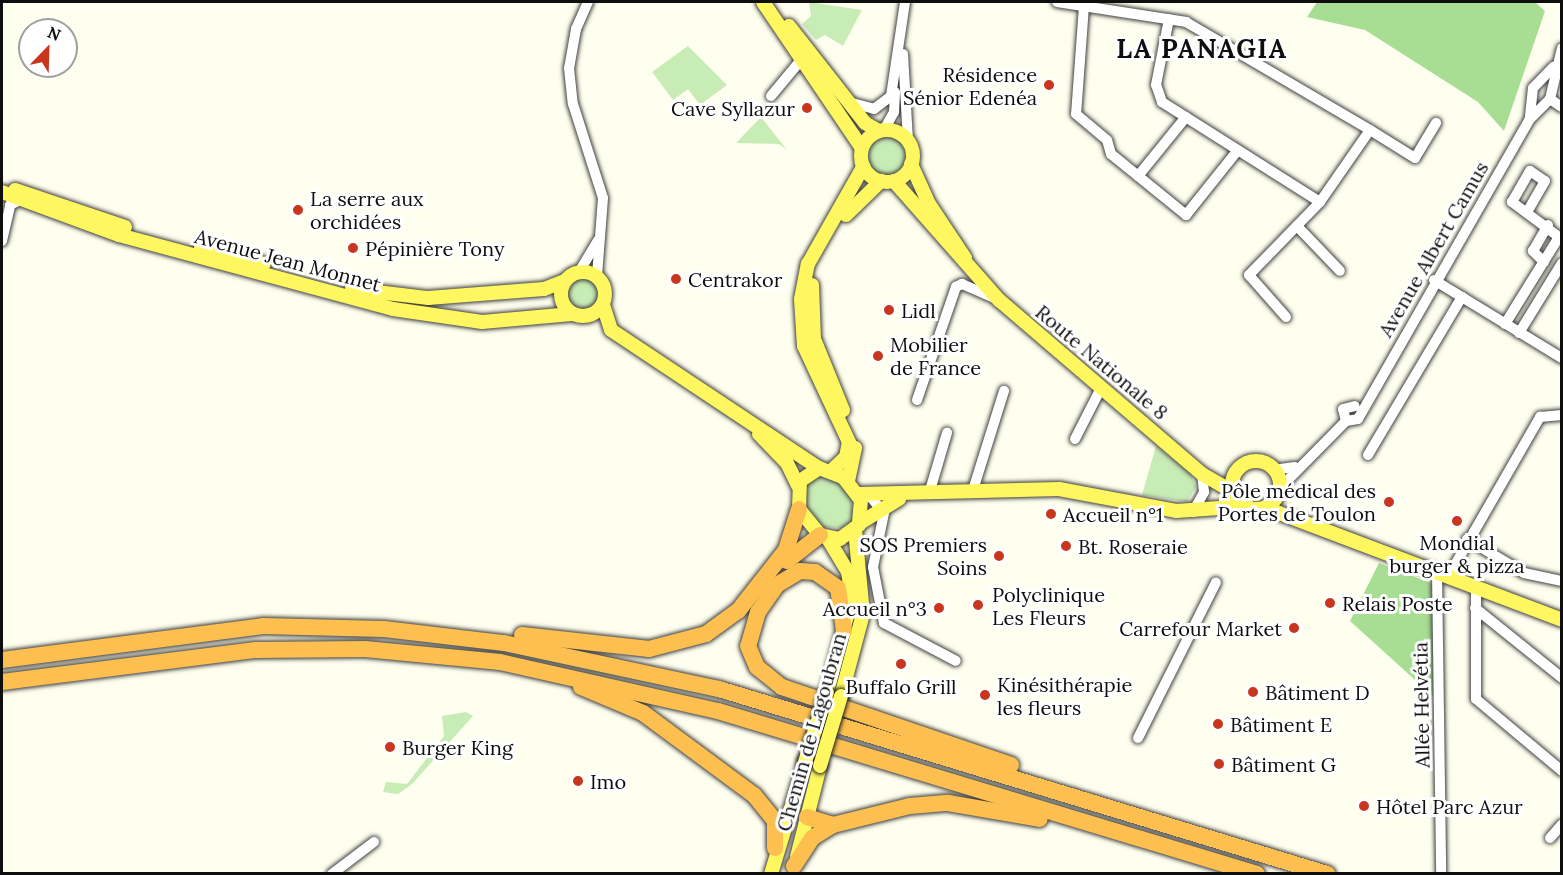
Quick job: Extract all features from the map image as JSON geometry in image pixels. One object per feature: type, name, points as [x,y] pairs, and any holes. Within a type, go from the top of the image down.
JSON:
[{"type":"highway","points":[[2,660],[262,626],[476,629],[642,649],[686,643],[738,611],[786,550],[799,509]]},
{"type":"highway","points":[[824,537],[798,548],[764,591],[751,614],[747,634],[757,667],[782,687],[1088,790],[1151,820]]},
{"type":"highway","points":[[747,634],[777,585],[807,571],[838,588],[844,632]]},
{"type":"highway","points":[[384,629],[504,643],[635,668],[1327,873]]},
{"type":"highway","points":[[2,682],[199,653],[308,648],[440,654],[647,691],[1231,866]]},
{"type":"highway","points":[[440,654],[578,686],[643,713],[754,795],[775,821],[775,848]]},
{"type":"highway","points":[[793,870],[812,838],[833,825],[948,803],[1015,813],[1257,873]]},
{"type":"highway","points":[[807,817],[833,825]]},
{"type":"main road","points":[[764,2],[849,101],[881,130],[908,141],[912,164],[854,202],[820,261],[810,295],[814,339],[853,436],[848,481]]},
{"type":"main road","points":[[798,486],[846,457],[849,442],[804,346],[801,294],[808,264],[863,167],[862,148],[806,53]]},
{"type":"main road","points":[[862,148],[881,130]]},
{"type":"main road","name":"Route Nationale 8","points":[[912,164],[928,204],[977,278]]},
{"type":"main road","points":[[863,167],[887,181]]},
{"type":"main road","name":"Route Nationale 8","points":[[887,181],[999,300],[1202,474],[1233,493]]},
{"type":"main road","name":"Avenue Jean Monnet","points":[[2,189],[16,201],[119,235],[393,309],[482,322],[577,315]]},
{"type":"main road","name":"Avenue Jean Monnet","points":[[16,201],[393,298],[544,289],[565,281]]},
{"type":"main road","points":[[623,339],[605,323],[604,288],[597,276],[579,272],[565,281],[561,298],[577,315],[623,339],[742,418],[848,481],[864,494],[906,497],[973,490],[1059,489],[1193,512],[1248,506],[1266,507],[1292,520],[1562,620]]},
{"type":"main road","points":[[577,315],[603,305]]},
{"type":"main road","points":[[742,418],[783,458],[798,486],[799,509]]},
{"type":"main road","points":[[1202,474],[1233,475],[1248,463],[1273,470],[1279,492],[1292,520]]},
{"type":"main road","points":[[1233,475],[1233,493],[1248,506]]},
{"type":"main road","points":[[1266,507],[1279,492]]},
{"type":"main road","points":[[1210,509],[1233,493]]},
{"type":"main road","name":"Chemin de Lagoubran","points":[[793,870],[862,614],[867,518],[864,494]]},
{"type":"main road","points":[[824,537],[906,497]]},
{"type":"main road","name":"Chemin de Lagoubran","points":[[771,873],[775,848],[806,762],[844,632],[851,583],[824,537],[799,509]]},
{"type":"main road","points":[[795,794],[807,817]]},
{"type":"street","points":[[588,2],[576,28],[569,68],[573,104],[599,171],[600,237],[597,276]]},
{"type":"street","points":[[849,101],[859,109],[885,105],[896,65],[907,2]]},
{"type":"street","points":[[907,2],[903,53],[908,141]]},
{"type":"street","points":[[1057,2],[1186,21],[1247,53],[1415,158],[1436,123]]},
{"type":"street","points":[[1084,6],[1076,114],[1138,176],[1186,215],[1238,150]]},
{"type":"street","points":[[1169,19],[1156,85],[1162,102],[1320,202]]},
{"type":"street","name":"Avenue Albert Camus","points":[[1295,467],[1346,421],[1355,420],[1357,409],[1369,398],[1434,280],[1544,98],[1562,48]]},
{"type":"street","points":[[771,96],[806,53]]},
{"type":"street","name":"Avenue Albert Camus","points":[[1544,98],[1532,92],[1555,64]]},
{"type":"street","points":[[881,130],[894,112],[896,65]]},
{"type":"street","points":[[1539,83],[1544,98],[1562,107]]},
{"type":"street","points":[[1138,176],[1186,117]]},
{"type":"street","points":[[1286,317],[1249,275],[1320,202],[1370,130]]},
{"type":"street","points":[[2,240],[5,221],[16,201]]},
{"type":"street","points":[[1505,324],[1558,237],[1548,225],[1527,213]]},
{"type":"street","points":[[1297,226],[1340,271]]},
{"type":"street","points":[[579,272],[600,237]]},
{"type":"street","points":[[1519,333],[1562,262]]},
{"type":"street","points":[[1434,280],[1562,358]]},
{"type":"street","points":[[917,400],[956,287],[962,284],[999,300]]},
{"type":"street","points":[[1368,455],[1462,297]]},
{"type":"street","points":[[1075,439],[1101,388]]},
{"type":"street","points":[[973,490],[1004,392]]},
{"type":"street","points":[[1443,575],[1540,417],[1562,415]]},
{"type":"street","points":[[929,494],[947,433]]},
{"type":"street","points":[[1273,470],[1295,467]]},
{"type":"street","points":[[1279,492],[1295,467]]},
{"type":"street","points":[[1193,512],[1204,492],[1202,474]]},
{"type":"street","points":[[864,494],[867,518],[883,525],[873,567],[884,623],[956,661]]},
{"type":"street","points":[[1467,539],[1524,573],[1562,581]]},
{"type":"street","name":"Allée Helvétia","points":[[1442,873],[1443,575]]},
{"type":"street","points":[[1138,738],[1216,582]]},
{"type":"street","points":[[1476,588],[1480,707],[1562,771]]},
{"type":"street","points":[[1475,608],[1562,678]]},
{"type":"street","points":[[1550,838],[1562,824]]},
{"type":"street","points":[[332,873],[374,842]]},
{"type":"green space","points":[[809,2],[862,10],[843,46],[825,35],[816,40],[802,24],[811,16]]},
{"type":"green space","points":[[1317,2],[1535,2],[1545,11],[1504,131],[1478,102],[1365,30],[1307,17]]},
{"type":"green space","points":[[688,46],[727,85],[700,105],[688,89],[673,100],[652,72]]},
{"type":"green space","points":[[761,117],[787,150],[779,144],[736,143]]},
{"type":"green space","points":[[886,135],[900,141],[906,155],[900,169],[886,175],[872,169],[866,155],[872,141]]},
{"type":"green space","points":[[582,276],[595,281],[600,294],[595,307],[582,312],[569,307],[564,294],[569,281]]},
{"type":"green space","points":[[1156,446],[1190,473],[1196,487],[1187,502],[1142,495]]},
{"type":"green space","points":[[819,475],[839,482],[850,495],[854,518],[846,528],[820,527],[806,508],[807,482]]},
{"type":"green space","points":[[1379,563],[1433,584],[1435,698],[1350,621]]},
{"type":"green space","points":[[466,712],[473,716],[412,784],[398,794],[383,792],[386,782],[407,784],[444,736],[442,716]]},
{"type":"place","name":"Résidence Sénior Edenéa","points":[[1049,85]]},
{"type":"place","name":"Cave Syllazur","points":[[807,108]]},
{"type":"place","name":"La serre aux orchidées","points":[[298,210]]},
{"type":"place","name":"Pépinière Tony","points":[[353,248]]},
{"type":"place","name":"Centrakor","points":[[676,279]]},
{"type":"place","name":"Lidl","points":[[889,310]]},
{"type":"place","name":"Mobilier de France","points":[[878,356]]},
{"type":"place","name":"Pôle médical des Portes de Toulon","points":[[1389,502]]},
{"type":"place","name":"Accueil n°1","points":[[1051,514]]},
{"type":"place","name":"Mondial burger & pizza","points":[[1457,521]]},
{"type":"place","name":"Bt. Roseraie","points":[[1066,546]]},
{"type":"place","name":"SOS Premiers Soins","points":[[999,556]]},
{"type":"place","name":"Relais Poste","points":[[1330,603]]},
{"type":"place","name":"Polyclinique Les Fleurs","points":[[978,605]]},
{"type":"place","name":"Accueil n°3","points":[[939,608]]},
{"type":"place","name":"Carrefour Market","points":[[1294,628]]},
{"type":"place","name":"Buffalo Grill","points":[[901,664]]},
{"type":"place","name":"Bâtiment D","points":[[1253,692]]},
{"type":"place","name":"Kinésithérapie les fleurs","points":[[985,695]]},
{"type":"place","name":"Bâtiment E","points":[[1218,724]]},
{"type":"place","name":"Burger King","points":[[390,747]]},
{"type":"place","name":"Bâtiment G","points":[[1219,764]]},
{"type":"place","name":"Imo","points":[[578,781]]},
{"type":"place","name":"Hôtel Parc Azur","points":[[1364,806]]},
{"type":"district","name":"LA PANAGIA","points":[[1202,49]]}]
